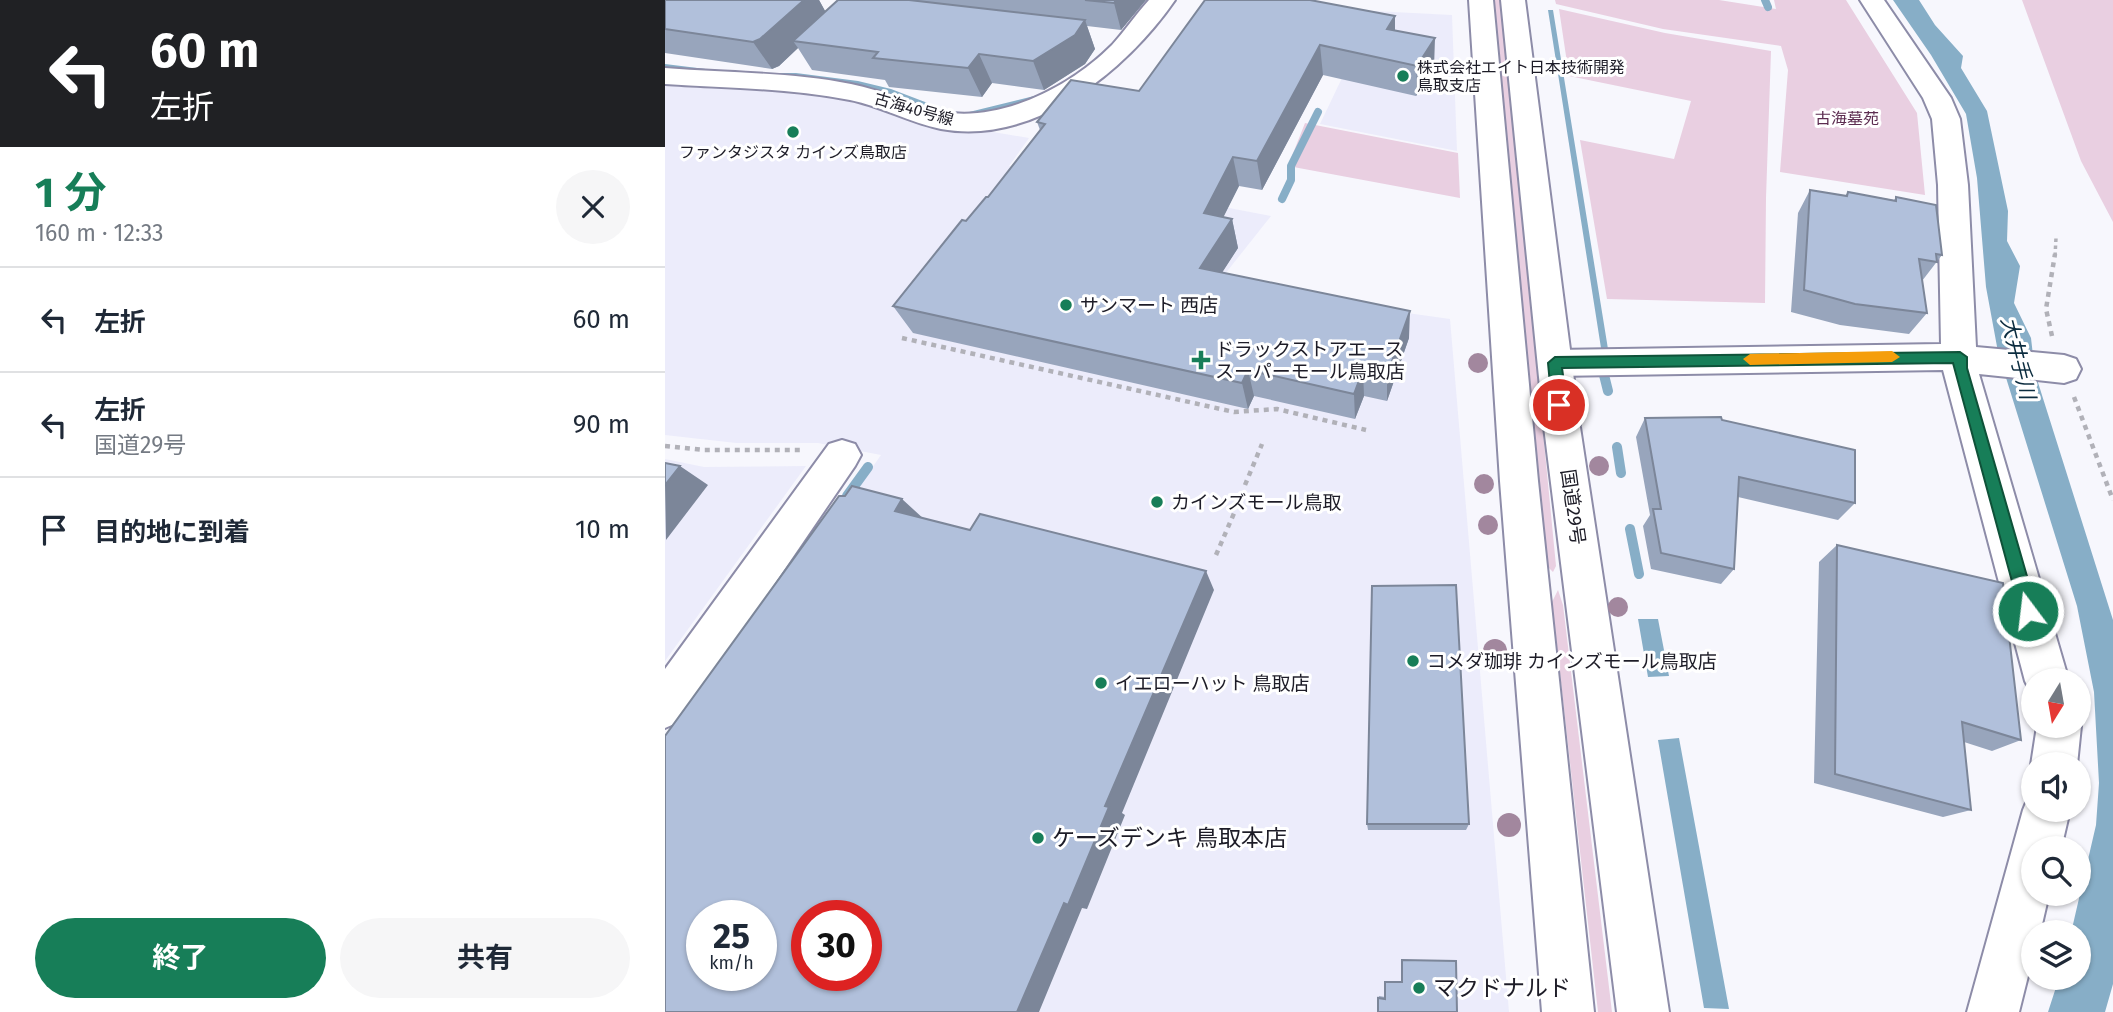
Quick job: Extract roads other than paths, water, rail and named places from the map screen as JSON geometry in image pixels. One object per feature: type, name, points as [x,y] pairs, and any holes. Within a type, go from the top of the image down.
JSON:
[{"type":"main road","name":"古海40号線","points":[[665,76],[823,87],[867,95],[943,120],[968,122],[992,119],[1036,106],[1090,78],[1129,43],[1163,0]]},
{"type":"main road","points":[[1481,0],[1518,468],[1568,1012]]},
{"type":"main road","name":"国道29号","points":[[1514,0],[1555,363],[1643,1012]]},
{"type":"main road","points":[[1872,0],[1937,98],[1946,119],[1953,185],[1960,368],[2043,668]]},
{"type":"main road","points":[[1101,40],[1129,43]]},
{"type":"main road","points":[[779,84],[803,60]]},
{"type":"main road","points":[[1555,363],[1960,357],[2064,369]]},
{"type":"main road","points":[[665,706],[842,455]]},
{"type":"main road","points":[[1993,1012],[2021,906]]},
{"type":"water","name":"大井手川","points":[[1893,0],[1919,0],[1935,25],[1963,56],[1961,68],[1987,111],[2008,211],[2007,241],[2020,266],[2014,303],[2031,338],[2035,373],[2113,620],[2113,984],[2105,1012],[2048,1012],[2055,990],[2091,990],[2091,920],[2074,920],[2077,906],[2091,906],[2091,847],[2096,825],[2099,783],[2094,692],[2077,606],[1998,352],[1986,287],[1977,178],[1966,114],[1931,55]]},
{"type":"water","points":[[1548,10],[1553,10],[1608,349],[1601,348]]},
{"type":"water","points":[[1099,55],[1106,59],[1084,77],[1050,97],[961,119],[943,116],[854,86],[786,79],[745,79],[665,70],[665,64],[738,73],[796,73],[858,81],[891,89],[946,110],[965,113],[1046,93],[1081,72]]},
{"type":"water","points":[[1638,619],[1658,619],[1669,676],[1648,677]]},
{"type":"water","points":[[1679,738],[1729,1009],[1704,1008],[1658,740]]},
{"type":"waterway","points":[[1765,0],[1768,7]]},
{"type":"waterway","points":[[1282,199],[1291,180],[1291,166],[1318,112]]},
{"type":"waterway","points":[[1604,375],[1608,391]]},
{"type":"waterway","points":[[1617,447],[1621,473]]},
{"type":"waterway","points":[[847,496],[868,467]]},
{"type":"waterway","points":[[1630,529],[1639,574]]},
{"type":"place","name":"株式会社エイト日本技術開発 鳥取支店","points":[[1403,76]]},
{"type":"place","name":"ファンタジスタ カインズ鳥取店","points":[[793,132]]},
{"type":"place","name":"サンマート 西店","points":[[1066,305]]},
{"type":"place","name":"ドラックストアエース スーパーモール鳥取店","points":[[1201,360]]},
{"type":"place","name":"カインズモール鳥取","points":[[1157,502]]},
{"type":"place","name":"コメダ珈琲 カインズモール鳥取店","points":[[1413,661]]},
{"type":"place","name":"イエローハット 鳥取店","points":[[1101,683]]},
{"type":"place","name":"ケーズデンキ 鳥取本店","points":[[1038,838]]},
{"type":"place","name":"マクドナルド","points":[[1419,988]]},
{"type":"park label","name":"古海墓苑","points":[[1847,118]]}]
